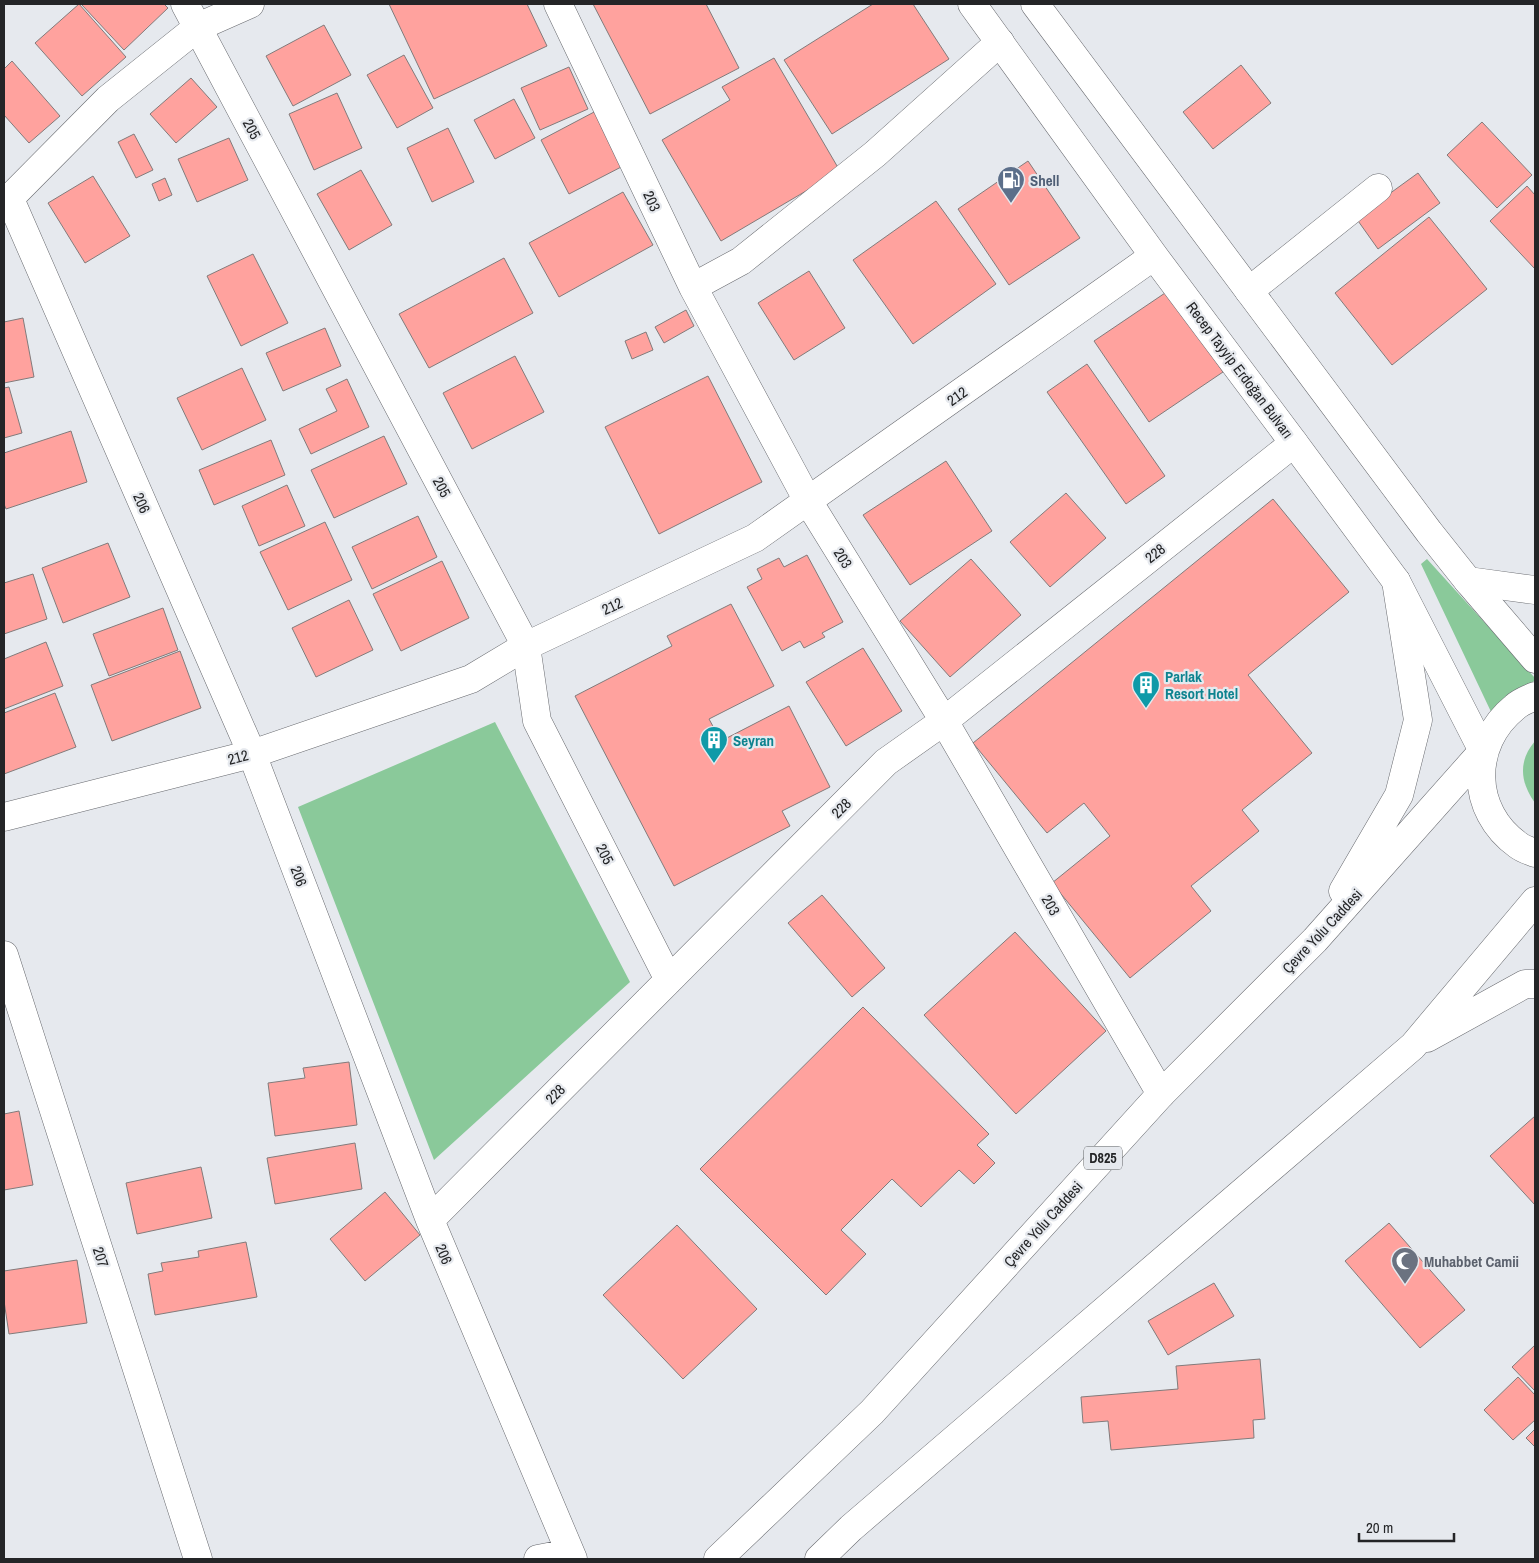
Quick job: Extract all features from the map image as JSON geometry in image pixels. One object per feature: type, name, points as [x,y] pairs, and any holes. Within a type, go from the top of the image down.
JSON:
[{"type":"main road","name":"205","points":[[185,4],[526,646],[537,721],[669,980]]},
{"type":"main road","points":[[7,202],[108,99],[198,27],[250,4]]},
{"type":"main road","name":"203","points":[[558,4],[693,287],[808,501],[944,721],[1161,1094]]},
{"type":"main road","name":"Recep Tayyip Erdoğan Bulvarı","points":[[972,4],[1154,256],[1396,581],[1484,751]]},
{"type":"main road","points":[[1035,4],[1429,532],[1535,659]]},
{"type":"main road","points":[[693,287],[741,262],[874,154],[1000,42]]},
{"type":"main road","points":[[1249,291],[1378,188]]},
{"type":"main road","name":"206","points":[[7,202],[252,754],[430,1220],[571,1556]]},
{"type":"main road","name":"212","points":[[4,817],[252,754],[471,679],[526,646],[755,538],[1154,256]]},
{"type":"main road","name":"228","points":[[430,1220],[886,762],[944,721],[1294,443]]},
{"type":"main road","points":[[1315,940],[1399,795],[1418,720],[1396,581]]},
{"type":"main road","points":[[1468,581],[1535,590]]},
{"type":"main road","points":[[1535,696],[1516,706],[1495,727],[1484,751],[1480,778],[1486,804],[1499,828],[1518,846],[1535,853]]},
{"type":"main road","name":"Çevre Yolu Caddesi","points":[[718,1559],[872,1412],[1161,1094],[1315,940],[1484,751]]},
{"type":"main road","points":[[819,1559],[858,1522],[1413,1046],[1535,901]]},
{"type":"main road","name":"207","points":[[4,955],[198,1559]]},
{"type":"main road","points":[[1413,1046],[1525,984],[1535,984]]},
{"type":"main road","points":[[538,1559],[571,1556]]},
{"type":"green space","points":[[1427,559],[1535,678],[1493,716],[1421,564]]},
{"type":"green space","points":[[495,722],[630,982],[434,1160],[298,807]]},
{"type":"green space","points":[[1535,741],[1535,803],[1526,787],[1523,772],[1526,756]]},
{"type":"building","points":[[79,4],[126,57],[82,96],[35,43]]},
{"type":"building","points":[[83,4],[164,4],[168,8],[124,50]]},
{"type":"building","points":[[389,4],[527,4],[547,46],[434,99]]},
{"type":"building","points":[[593,4],[706,4],[739,68],[650,114]]},
{"type":"building","points":[[873,4],[913,4],[949,59],[832,134],[784,60]]},
{"type":"building","points":[[324,25],[351,75],[293,106],[266,56]]},
{"type":"building","points":[[404,55],[433,108],[397,128],[367,75]]},
{"type":"building","points":[[774,58],[840,171],[721,241],[662,140],[730,100],[722,87]]},
{"type":"building","points":[[12,61],[60,116],[29,143],[4,115],[4,69]]},
{"type":"building","points":[[1241,65],[1271,103],[1213,149],[1183,112]]},
{"type":"building","points":[[569,67],[588,109],[540,130],[521,88]]},
{"type":"building","points":[[191,78],[217,107],[176,143],[150,114]]},
{"type":"building","points":[[337,93],[362,148],[314,170],[289,114]]},
{"type":"building","points":[[514,99],[535,138],[495,159],[474,120]]},
{"type":"building","points":[[596,111],[625,165],[569,194],[541,140]]},
{"type":"building","points":[[1482,122],[1532,175],[1497,208],[1447,155]]},
{"type":"building","points":[[448,128],[474,182],[432,202],[407,148]]},
{"type":"building","points":[[134,134],[153,170],[136,178],[118,142]]},
{"type":"building","points":[[229,138],[248,180],[197,202],[178,159]]},
{"type":"building","points":[[1028,161],[1080,238],[1009,285],[958,209]]},
{"type":"building","points":[[361,170],[392,225],[349,250],[317,194]]},
{"type":"building","points":[[1418,173],[1440,203],[1378,249],[1356,218]]},
{"type":"building","points":[[93,176],[130,236],[85,263],[48,203]]},
{"type":"building","points":[[165,178],[172,195],[159,201],[152,184]]},
{"type":"building","points":[[1527,186],[1535,195],[1535,269],[1490,221]]},
{"type":"building","points":[[623,192],[653,245],[559,297],[529,243]]},
{"type":"building","points":[[936,201],[996,284],[913,344],[853,260]]},
{"type":"building","points":[[1429,217],[1487,289],[1392,365],[1335,293]]},
{"type":"building","points":[[253,254],[288,323],[241,346],[207,276]]},
{"type":"building","points":[[504,258],[533,313],[429,368],[399,314]]},
{"type":"building","points":[[809,271],[845,328],[794,360],[758,303]]},
{"type":"building","points":[[1168,291],[1223,372],[1149,422],[1094,341]]},
{"type":"building","points":[[686,310],[694,326],[664,343],[655,327]]},
{"type":"building","points":[[23,318],[34,377],[4,383],[4,322]]},
{"type":"building","points":[[325,328],[341,366],[283,391],[266,353]]},
{"type":"building","points":[[646,332],[653,350],[632,359],[625,341]]},
{"type":"building","points":[[515,356],[544,412],[472,449],[443,393]]},
{"type":"building","points":[[1087,364],[1165,476],[1126,504],[1047,392]]},
{"type":"building","points":[[242,368],[266,420],[202,450],[177,398]]},
{"type":"building","points":[[708,376],[762,482],[659,534],[605,427]]},
{"type":"building","points":[[347,379],[369,427],[311,454],[299,429],[337,411],[326,389]]},
{"type":"building","points":[[9,387],[22,433],[4,438],[4,388]]},
{"type":"building","points":[[71,431],[87,482],[6,509],[4,504],[4,453]]},
{"type":"building","points":[[384,436],[407,484],[334,518],[311,470]]},
{"type":"building","points":[[271,440],[285,475],[214,505],[199,470]]},
{"type":"building","points":[[946,461],[992,531],[910,585],[863,515]]},
{"type":"building","points":[[287,485],[305,526],[259,546],[242,506]]},
{"type":"building","points":[[1066,493],[1106,538],[1050,587],[1010,542]]},
{"type":"building","name":"Parlak Resort Hotel","points":[[1273,499],[1349,592],[1248,675],[1312,753],[1242,810],[1259,831],[1191,886],[1211,911],[1130,978],[1052,883],[1110,836],[1084,803],[1047,833],[973,743]]},
{"type":"building","points":[[418,516],[437,557],[372,589],[352,547]]},
{"type":"building","points":[[325,522],[352,580],[288,610],[260,552]]},
{"type":"building","points":[[108,543],[130,597],[63,623],[42,568]]},
{"type":"building","points":[[807,555],[843,622],[822,633],[825,637],[804,648],[800,641],[782,651],[747,587],[762,579],[757,569],[779,558],[784,567]]},
{"type":"building","points":[[971,559],[1021,615],[950,677],[900,621]]},
{"type":"building","points":[[442,561],[469,618],[401,651],[373,594]]},
{"type":"building","points":[[33,574],[47,619],[4,634],[4,583]]},
{"type":"building","points":[[349,600],[373,650],[316,677],[292,628]]},
{"type":"building","name":"Seyran","points":[[731,604],[774,686],[709,719],[721,741],[789,706],[830,787],[782,811],[790,826],[674,886],[575,696],[672,646],[667,636]]},
{"type":"building","points":[[163,608],[178,650],[109,676],[93,634]]},
{"type":"building","points":[[46,642],[63,686],[4,709],[4,659]]},
{"type":"building","points":[[863,648],[902,711],[846,746],[806,682]]},
{"type":"building","points":[[180,651],[201,708],[112,741],[91,685]]},
{"type":"building","points":[[55,693],[76,747],[4,774],[4,713]]},
{"type":"building","points":[[822,895],[885,968],[852,997],[788,923]]},
{"type":"building","points":[[1015,932],[1106,1031],[1016,1114],[924,1015]]},
{"type":"building","points":[[863,1007],[989,1134],[977,1145],[995,1163],[974,1184],[959,1170],[921,1207],[892,1179],[841,1230],[866,1254],[826,1295],[700,1169]]},
{"type":"building","points":[[349,1062],[357,1125],[275,1136],[268,1083],[305,1078],[303,1068]]},
{"type":"building","points":[[19,1111],[33,1185],[4,1190],[4,1114]]},
{"type":"building","points":[[1535,1116],[1535,1205],[1490,1156]]},
{"type":"building","points":[[355,1143],[362,1189],[275,1204],[267,1158]]},
{"type":"building","points":[[201,1167],[212,1218],[137,1234],[126,1183]]},
{"type":"building","points":[[385,1192],[420,1235],[365,1281],[330,1239]]},
{"type":"building","name":"Muhabbet Camii","points":[[1389,1223],[1465,1310],[1420,1348],[1345,1261]]},
{"type":"building","points":[[677,1225],[757,1309],[683,1379],[603,1295]]},
{"type":"building","points":[[246,1242],[257,1297],[155,1315],[148,1274],[163,1271],[161,1263],[199,1257],[198,1251]]},
{"type":"building","points":[[77,1260],[87,1323],[9,1334],[4,1301],[4,1271]]},
{"type":"building","points":[[1214,1283],[1234,1316],[1168,1355],[1148,1321]]},
{"type":"building","points":[[1535,1345],[1535,1391],[1512,1367]]},
{"type":"building","points":[[1260,1359],[1265,1419],[1253,1420],[1254,1438],[1111,1450],[1108,1421],[1083,1423],[1081,1397],[1178,1389],[1176,1366]]},
{"type":"building","points":[[1518,1377],[1535,1395],[1535,1420],[1513,1440],[1484,1410]]},
{"type":"building","points":[[1535,1429],[1535,1447],[1526,1438]]},
{"type":"place","name":"Shell","points":[[1011,204]]},
{"type":"place","name":"Parlak Resort Hotel","points":[[1146,709]]},
{"type":"place","name":"Seyran","points":[[714,764]]},
{"type":"place","name":"Muhabbet Camii","points":[[1405,1285]]}]
